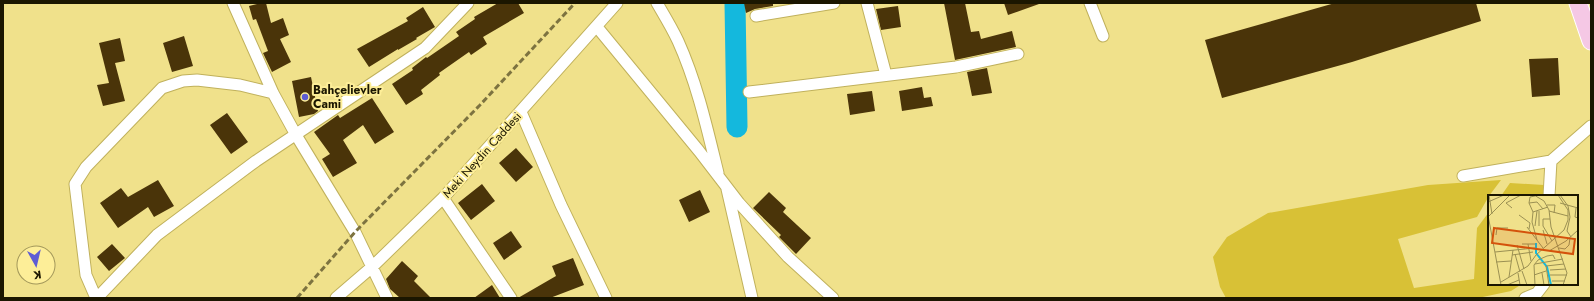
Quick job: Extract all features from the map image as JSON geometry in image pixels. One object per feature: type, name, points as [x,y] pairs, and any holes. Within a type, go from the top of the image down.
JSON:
[{"type":"highway","points":[[1578,3],[1591,41]]},
{"type":"street","points":[[233,3],[272,93],[355,232],[387,298]]},
{"type":"street","points":[[272,93],[240,85],[197,80],[183,81],[162,88],[86,167],[75,184],[86,275],[96,298],[157,235],[256,161],[425,48],[468,3]]},
{"type":"street","name":"Meki Neydin Caddesi","points":[[336,298],[372,267],[443,198],[598,27],[617,3]]},
{"type":"street","points":[[657,3],[678,40],[687,65],[700,103],[719,177]]},
{"type":"street","points":[[756,16],[834,3]]},
{"type":"street","points":[[867,3],[886,75]]},
{"type":"street","points":[[1090,3],[1103,36]]},
{"type":"street","points":[[598,27],[739,203],[788,257],[832,298]]},
{"type":"street","points":[[749,92],[956,67],[1018,54]]},
{"type":"street","points":[[521,112],[560,205],[606,298]]},
{"type":"street","points":[[1463,176],[1550,161],[1591,126]]},
{"type":"street","points":[[1549,195],[1550,161]]},
{"type":"street","points":[[726,186],[752,298]]},
{"type":"street","points":[[443,198],[511,298]]},
{"type":"street","points":[[1525,298],[1537,293],[1543,285]]},
{"type":"shaded area","points":[[1501,180],[1490,195],[1488,195],[1488,198],[1477,217],[1398,239],[1414,288],[1474,279],[1477,228],[1488,213],[1488,285],[1520,285],[1511,291],[1478,298],[1226,298],[1220,287],[1213,257],[1227,237],[1268,213],[1428,185]]},
{"type":"shaded area","points":[[1510,183],[1544,185],[1543,195],[1502,195]]},
{"type":"building","points":[[266,3],[271,23],[283,18],[289,35],[280,39],[291,62],[272,72],[263,53],[268,51],[256,19],[253,20],[249,6]]},
{"type":"building","points":[[498,3],[518,3],[524,13],[483,37],[487,44],[471,55],[469,52],[439,73],[440,75],[421,90],[423,94],[406,105],[392,84],[413,70],[412,68],[426,57],[427,58],[459,36],[456,32],[475,19],[474,17]]},
{"type":"building","points":[[744,3],[773,3],[773,6],[755,9],[746,13]]},
{"type":"building","points":[[944,3],[965,3],[971,32],[979,31],[981,39],[1012,31],[1016,47],[955,60]]},
{"type":"building","points":[[1004,3],[1039,3],[1039,4],[1008,15]]},
{"type":"building","points":[[1335,3],[1476,3],[1481,21],[1352,62],[1222,98],[1205,40]]},
{"type":"building","points":[[898,6],[901,27],[881,30],[876,9]]},
{"type":"building","points":[[423,7],[435,27],[369,67],[357,49],[408,21],[406,18]]},
{"type":"building","points":[[184,36],[193,66],[172,72],[163,43]]},
{"type":"building","points":[[120,38],[125,61],[115,63],[125,101],[103,106],[97,85],[109,83],[99,43]]},
{"type":"building","points":[[1558,58],[1560,95],[1532,97],[1529,59]]},
{"type":"building","points":[[987,68],[992,93],[972,96],[967,72]]},
{"type":"building","name":"Bahçelievler Cami","points":[[311,77],[318,111],[314,114],[299,117],[292,81]]},
{"type":"building","points":[[922,87],[924,98],[931,97],[933,106],[902,111],[899,91]]},
{"type":"building","points":[[872,91],[875,111],[850,115],[847,94]]},
{"type":"building","points":[[372,98],[394,132],[375,144],[363,125],[343,140],[357,163],[333,177],[322,159],[330,154],[314,132],[338,115],[340,118]]},
{"type":"building","points":[[227,113],[248,142],[231,154],[210,125]]},
{"type":"building","points":[[516,148],[533,167],[516,182],[499,163]]},
{"type":"building","points":[[158,180],[174,206],[154,217],[148,207],[118,228],[100,203],[121,188],[128,197]]},
{"type":"building","points":[[482,184],[495,201],[471,220],[458,203]]},
{"type":"building","points":[[700,190],[710,212],[689,222],[679,200]]},
{"type":"building","points":[[769,192],[786,208],[783,212],[811,238],[796,254],[779,237],[781,235],[753,208]]},
{"type":"building","points":[[511,231],[522,247],[504,260],[493,243]]},
{"type":"building","points":[[112,244],[125,258],[109,271],[97,257]]},
{"type":"building","points":[[573,258],[584,285],[550,298],[518,298],[556,276],[552,266]]},
{"type":"building","points":[[402,261],[418,276],[414,281],[431,298],[400,298],[390,289],[386,279]]},
{"type":"building","points":[[492,285],[500,298],[474,298]]},
{"type":"waterway","points":[[735,3],[737,127]]},
{"type":"railway","points":[[297,298],[355,232],[480,105],[575,3]]},
{"type":"place","name":"Bahçelievler Cami","points":[[305,97]]}]
